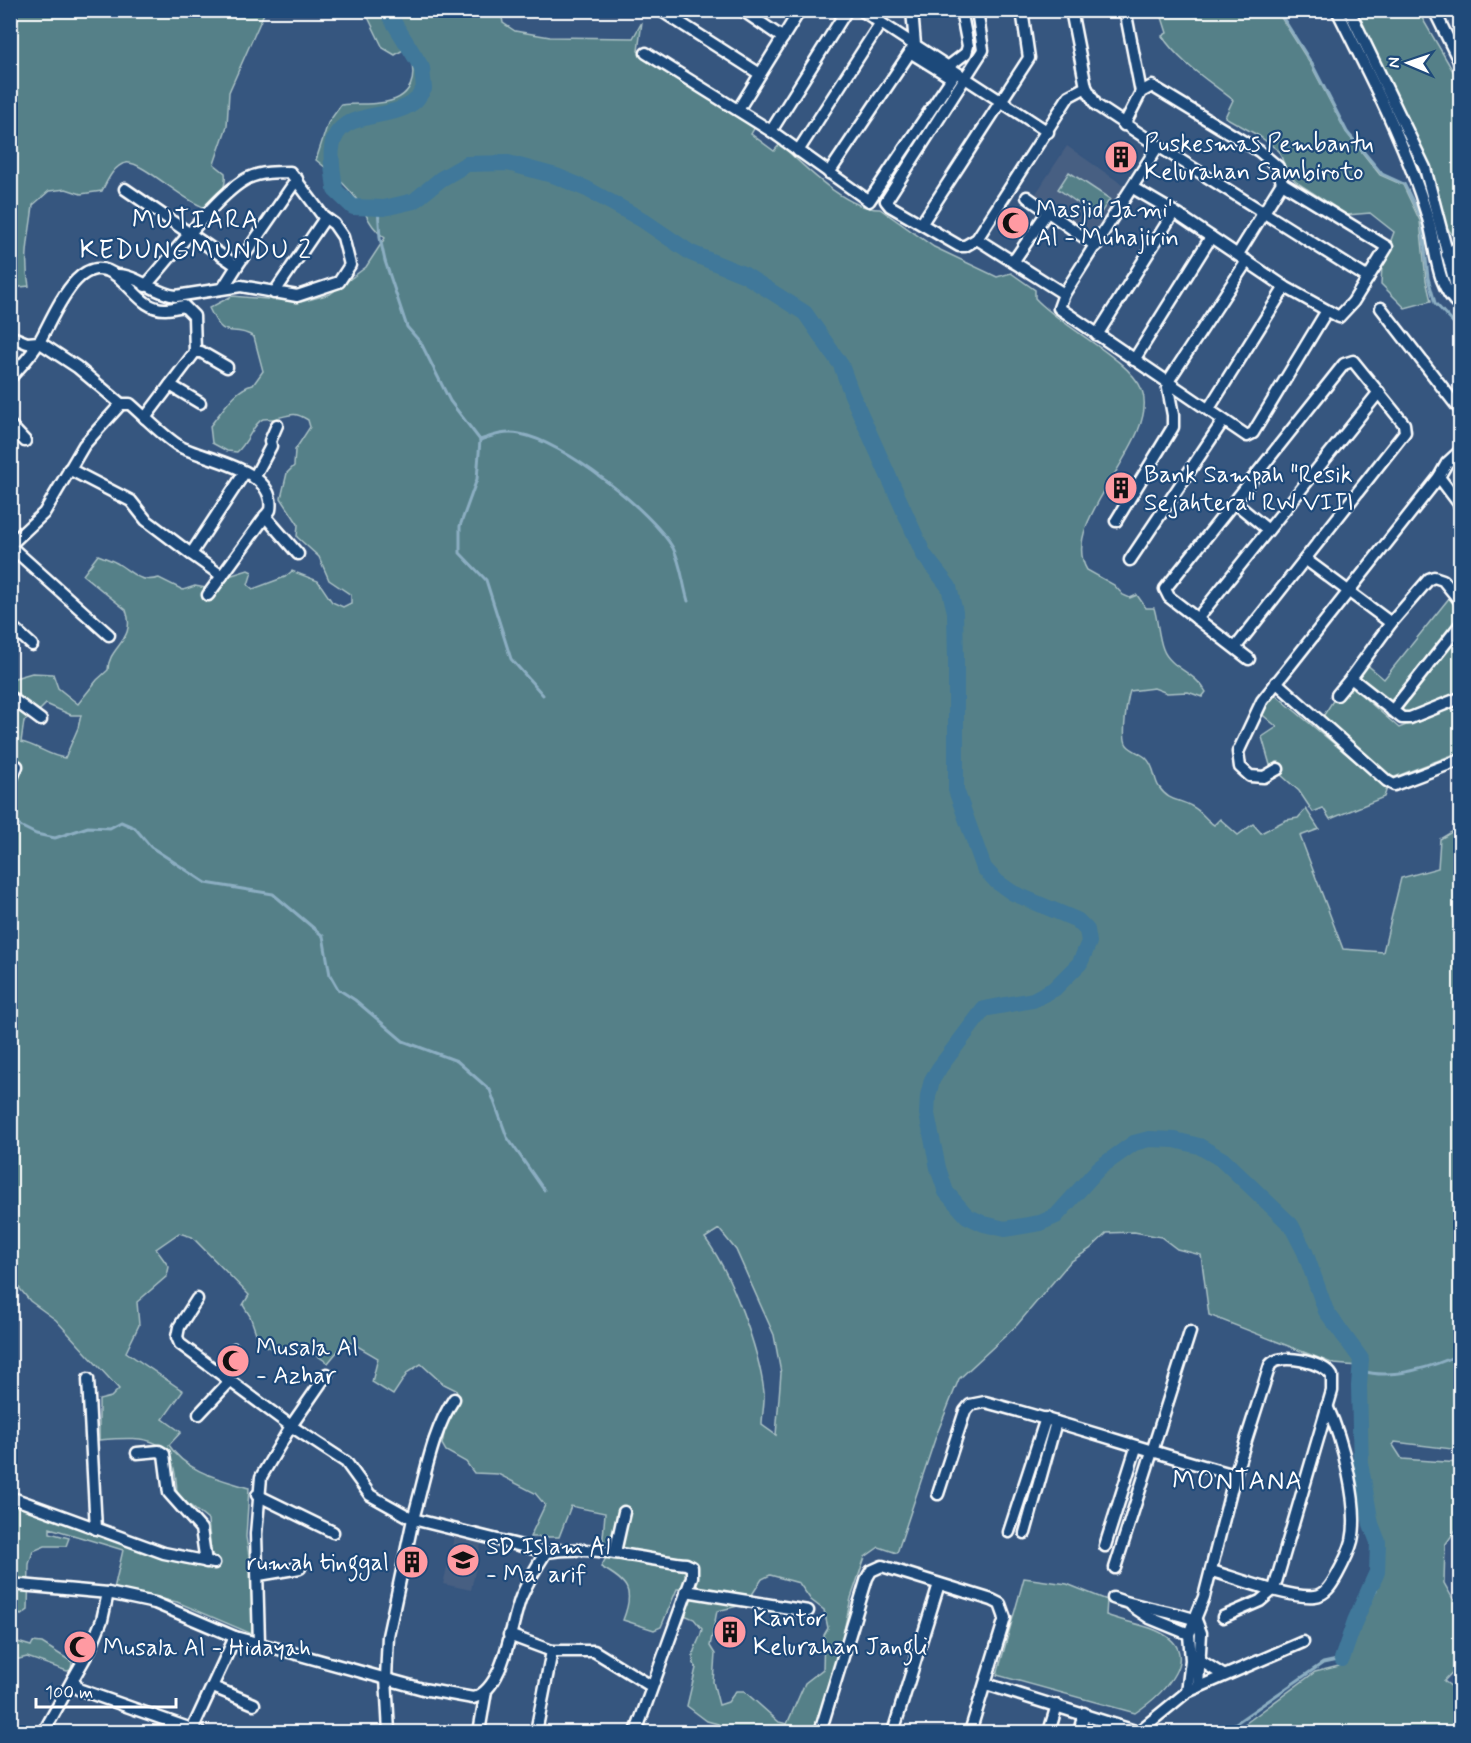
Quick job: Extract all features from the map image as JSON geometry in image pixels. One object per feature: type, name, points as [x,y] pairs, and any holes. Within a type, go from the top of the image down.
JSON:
[{"type":"street","points":[[660,10],[760,74]]},
{"type":"street","points":[[742,10],[783,38]]},
{"type":"street","points":[[738,110],[800,10]]},
{"type":"street","points":[[771,131],[847,10]]},
{"type":"street","points":[[646,53],[771,131],[866,199],[871,199],[952,78],[861,10]]},
{"type":"street","points":[[798,151],[880,24],[878,10]]},
{"type":"street","points":[[829,173],[913,48],[912,10]]},
{"type":"street","points":[[949,66],[966,53],[968,46],[961,10]]},
{"type":"street","points":[[976,10],[983,50],[886,201],[959,246],[965,246],[977,239],[1048,132],[1069,96],[1086,87]]},
{"type":"street","points":[[922,223],[1029,58],[1022,10]]},
{"type":"street","points":[[1071,10],[1086,87],[1096,105],[1158,147],[1368,278]]},
{"type":"street","points":[[1125,10],[1141,92]]},
{"type":"street","points":[[1337,10],[1415,174],[1447,255],[1461,302]]},
{"type":"street","points":[[1349,10],[1425,168],[1438,236],[1444,287],[1448,297],[1461,306]]},
{"type":"street","points":[[1434,10],[1461,63]]},
{"type":"street","points":[[913,48],[949,66],[1048,132]]},
{"type":"street","points":[[1124,124],[1141,92],[1149,86],[1154,87],[1259,152],[1278,167],[1282,183],[1385,245],[1386,249],[1353,302],[1339,317],[1326,312],[1134,188]]},
{"type":"street","points":[[1158,147],[1058,305],[1097,335],[1245,436],[1252,435],[1326,312]]},
{"type":"street","points":[[10,378],[39,342],[78,276],[95,270],[116,275],[123,274],[145,286],[176,296],[241,286],[297,296],[339,282],[347,273],[350,265],[349,251],[334,224],[325,218],[297,179],[290,172],[272,171],[248,178],[202,220],[145,286]]},
{"type":"street","points":[[223,288],[297,179]]},
{"type":"street","points":[[1116,521],[1173,427],[1167,383],[1242,257],[1264,212],[1282,183]]},
{"type":"street","points":[[125,189],[237,267]]},
{"type":"street","points":[[1027,197],[1096,246]]},
{"type":"street","points":[[1013,262],[1048,211]]},
{"type":"street","points":[[1097,335],[1174,212]]},
{"type":"street","points":[[274,293],[325,218]]},
{"type":"street","points":[[1134,360],[1211,237]]},
{"type":"street","points":[[977,239],[1064,294]]},
{"type":"street","points":[[1447,255],[1461,245]]},
{"type":"street","points":[[116,275],[146,304],[167,310],[184,306],[191,310],[196,322],[195,352],[145,418]]},
{"type":"street","points":[[1209,410],[1285,286]]},
{"type":"street","points":[[1381,308],[1461,410]]},
{"type":"street","points":[[10,336],[27,343],[39,342],[77,367],[121,404],[130,404],[178,445],[250,475],[271,499],[270,510],[208,595]]},
{"type":"street","points":[[195,352],[201,352],[227,367]]},
{"type":"street","points":[[1234,648],[1405,432],[1404,424],[1353,361],[1347,361],[1165,590],[1169,597],[1234,648],[1249,659]]},
{"type":"street","points":[[170,385],[200,403]]},
{"type":"street","points":[[1197,619],[1379,392]]},
{"type":"street","points":[[109,635],[11,545],[44,513],[84,445],[121,404]]},
{"type":"street","points":[[1130,560],[1223,421]]},
{"type":"street","points":[[10,425],[25,441]]},
{"type":"street","points":[[191,554],[272,446],[270,441],[276,425]]},
{"type":"street","points":[[1278,769],[1264,777],[1250,776],[1240,767],[1238,752],[1262,701],[1439,477],[1447,463],[1461,451]]},
{"type":"street","points":[[69,469],[131,501],[146,520],[222,576]]},
{"type":"street","points":[[1439,477],[1461,505]]},
{"type":"street","points":[[1234,502],[1268,530]]},
{"type":"street","points":[[266,516],[298,554]]},
{"type":"street","points":[[1305,559],[1391,623]]},
{"type":"street","points":[[1337,695],[1391,623],[1429,579],[1434,577],[1443,580],[1461,601]]},
{"type":"street","points":[[10,625],[32,645]]},
{"type":"street","points":[[1392,711],[1461,626]]},
{"type":"street","points":[[1351,678],[1402,718],[1410,718],[1461,698]]},
{"type":"street","points":[[1276,682],[1394,785],[1461,760]]},
{"type":"street","points":[[10,697],[41,720]]},
{"type":"street","points":[[10,764],[17,766],[10,783]]},
{"type":"street","points":[[197,1299],[179,1327],[178,1341],[291,1426],[346,1462],[370,1495],[413,1518],[546,1552],[573,1549],[615,1552],[689,1565],[693,1571],[687,1591],[636,1732]]},
{"type":"street","points":[[1115,1568],[1190,1332]]},
{"type":"street","points":[[219,1372],[234,1349]]},
{"type":"street","points":[[1192,1689],[1189,1634],[1196,1620],[1212,1570],[1235,1475],[1272,1362],[1280,1359],[1325,1367],[1332,1376],[1327,1406],[1274,1589],[1260,1602],[1223,1617]]},
{"type":"street","points":[[259,1643],[257,1495],[265,1467],[327,1374]]},
{"type":"street","points":[[88,1379],[96,1529]]},
{"type":"street","points":[[199,1414],[230,1381]]},
{"type":"street","points":[[386,1731],[388,1636],[413,1518],[435,1438],[454,1399]]},
{"type":"street","points":[[938,1494],[965,1411],[969,1406],[985,1402],[1051,1420],[1136,1448],[1235,1475]]},
{"type":"street","points":[[1212,1570],[1274,1589],[1314,1596],[1326,1591],[1346,1559],[1352,1541],[1351,1497],[1337,1433],[1327,1406]]},
{"type":"street","points":[[1009,1532],[1051,1420]]},
{"type":"street","points":[[1025,1533],[1051,1420]]},
{"type":"street","points":[[1105,1546],[1136,1448]]},
{"type":"street","points":[[10,1497],[164,1553],[210,1562],[201,1529],[177,1505],[169,1493],[164,1454],[159,1451],[137,1453]]},
{"type":"street","points":[[257,1495],[333,1532]]},
{"type":"street","points":[[615,1552],[624,1512]]},
{"type":"street","points":[[479,1732],[486,1691],[499,1671],[521,1597],[546,1552]]},
{"type":"street","points":[[820,1732],[867,1578],[876,1567],[889,1567],[1000,1604],[1005,1618],[1003,1629],[970,1732]]},
{"type":"street","points":[[259,1575],[300,1568]]},
{"type":"street","points":[[10,1584],[108,1593],[155,1603],[235,1637],[386,1678],[463,1698],[473,1698],[486,1691]]},
{"type":"street","points":[[893,1732],[939,1584]]},
{"type":"street","points":[[687,1591],[808,1611]]},
{"type":"street","points":[[47,1726],[94,1639],[108,1593]]},
{"type":"street","points":[[1113,1598],[1129,1604],[1170,1610],[1196,1620],[1201,1634],[1201,1661],[1192,1689]]},
{"type":"street","points":[[1129,1604],[1150,1618],[1189,1634]]},
{"type":"street","points":[[509,1635],[552,1651],[582,1649],[594,1652],[651,1686]]},
{"type":"street","points":[[73,1679],[78,1689],[195,1731],[235,1637]]},
{"type":"street","points":[[986,1684],[1084,1713],[1138,1732],[1192,1689],[1303,1642]]},
{"type":"street","points":[[536,1732],[552,1651]]},
{"type":"street","points":[[1201,1661],[1223,1675]]},
{"type":"street","points":[[213,1687],[254,1704]]},
{"type":"street","points":[[1049,1732],[1057,1705]]},
{"type":"street","points":[[1079,1732],[1084,1713]]},
{"type":"shaded area","points":[[1067,146],[1126,187],[1090,239],[1033,198]]},
{"type":"shaded area","name":"SD Islam Al - Ma' arif","points":[[456,1529],[483,1536],[471,1590],[443,1584]]},
{"type":"green space","points":[[10,11],[265,11],[229,92],[227,126],[214,164],[225,173],[225,184],[217,197],[204,207],[185,198],[142,168],[126,163],[114,170],[102,191],[81,194],[66,189],[49,191],[33,205],[27,255],[29,286],[11,288]]},
{"type":"green space","points":[[365,11],[501,11],[503,23],[515,31],[550,37],[633,38],[642,22],[638,51],[755,127],[751,134],[774,151],[780,144],[840,195],[867,207],[880,209],[934,247],[997,277],[1011,273],[1035,290],[1035,298],[1123,366],[1135,378],[1142,390],[1144,410],[1137,433],[1096,505],[1086,528],[1082,550],[1087,570],[1114,585],[1123,595],[1130,598],[1137,595],[1146,608],[1154,608],[1161,644],[1166,656],[1202,685],[1206,692],[1202,697],[1188,692],[1167,693],[1154,688],[1130,691],[1125,719],[1125,741],[1129,747],[1149,762],[1159,787],[1167,796],[1196,809],[1214,825],[1220,819],[1238,835],[1253,824],[1261,833],[1286,820],[1298,818],[1306,809],[1319,829],[1300,836],[1343,949],[1383,952],[1401,878],[1438,868],[1440,839],[1460,827],[1460,1450],[1395,1442],[1393,1445],[1402,1459],[1460,1463],[1460,1524],[1445,1545],[1444,1583],[1453,1599],[1460,1603],[1460,1664],[1444,1681],[1460,1693],[1460,1722],[1454,1732],[1234,1732],[1315,1672],[1346,1662],[1352,1637],[1377,1590],[1381,1573],[1380,1533],[1372,1509],[1358,1366],[1334,1364],[1209,1315],[1201,1255],[1177,1249],[1161,1237],[1134,1232],[1107,1233],[1090,1249],[1070,1262],[1017,1325],[959,1379],[936,1436],[897,1553],[879,1547],[865,1557],[851,1598],[836,1667],[814,1732],[722,1732],[718,1724],[707,1721],[687,1706],[696,1668],[693,1653],[702,1629],[694,1619],[682,1614],[693,1588],[677,1589],[661,1627],[654,1630],[623,1620],[627,1610],[627,1588],[618,1577],[601,1567],[607,1556],[603,1538],[605,1513],[571,1506],[559,1537],[530,1537],[545,1505],[535,1493],[498,1474],[474,1473],[466,1462],[446,1451],[442,1444],[446,1424],[459,1399],[456,1390],[442,1383],[421,1364],[408,1372],[393,1395],[372,1382],[378,1358],[347,1340],[328,1363],[309,1350],[280,1353],[259,1342],[250,1316],[243,1305],[249,1295],[192,1237],[179,1233],[156,1249],[169,1267],[167,1276],[137,1302],[139,1325],[126,1352],[183,1391],[163,1419],[181,1432],[169,1445],[176,1454],[204,1473],[249,1488],[246,1537],[254,1587],[252,1634],[177,1602],[114,1589],[123,1550],[50,1528],[50,1533],[69,1538],[66,1546],[45,1546],[33,1551],[29,1564],[28,1610],[21,1615],[12,1610],[11,1503],[180,1563],[216,1567],[218,1563],[211,1552],[208,1520],[177,1495],[172,1461],[165,1451],[157,1444],[146,1440],[99,1440],[99,1400],[111,1397],[119,1389],[56,1320],[30,1301],[11,1278],[10,797],[22,764],[11,755],[11,679],[32,673],[53,674],[58,688],[78,704],[108,670],[112,655],[128,629],[128,620],[126,610],[83,575],[98,555],[115,562],[138,577],[159,578],[183,590],[195,586],[206,588],[213,581],[248,570],[252,572],[248,585],[253,589],[285,577],[292,571],[318,581],[332,602],[343,607],[351,603],[351,595],[329,580],[319,557],[297,537],[298,524],[281,498],[287,473],[294,466],[295,450],[310,427],[308,420],[292,414],[275,419],[263,419],[237,452],[227,451],[212,443],[210,426],[234,396],[253,385],[263,371],[254,337],[239,331],[224,329],[209,308],[232,296],[301,302],[330,294],[366,267],[385,238],[372,225],[348,189],[316,160],[328,123],[341,105],[390,101],[406,92],[413,77],[406,48],[395,55],[383,48]],"holes":[[[46,704],[71,715],[81,715],[65,758],[21,742],[24,721],[35,715]],[[719,1229],[736,1250],[774,1335],[781,1373],[776,1435],[762,1425],[764,1396],[761,1374],[750,1333],[734,1290],[705,1238]],[[770,1575],[799,1583],[811,1600],[824,1610],[828,1628],[824,1635],[823,1669],[805,1683],[787,1724],[779,1722],[744,1691],[736,1691],[728,1702],[719,1705],[713,1682],[715,1654],[710,1646],[717,1611],[746,1604],[762,1579]]]},
{"type":"green space","points":[[1160,11],[1277,11],[1311,65],[1346,132],[1380,175],[1403,185],[1420,221],[1426,280],[1431,301],[1405,308],[1381,284],[1382,265],[1394,232],[1370,213],[1347,215],[1296,182],[1287,172],[1279,151],[1259,136],[1225,117],[1233,100],[1195,71],[1169,46],[1162,36],[1167,33]]},
{"type":"green space","points":[[1354,11],[1418,11],[1460,83],[1460,238],[1456,240],[1444,223],[1431,168]]},
{"type":"green space","points":[[1069,172],[1110,199],[1098,217],[1058,189]]},
{"type":"green space","points":[[1450,597],[1460,608],[1460,616],[1388,704],[1358,677],[1366,664],[1384,679]]},
{"type":"green space","points":[[1460,635],[1460,693],[1406,715],[1399,711]]},
{"type":"green space","points":[[1349,687],[1352,687],[1399,728],[1460,704],[1460,752],[1392,778],[1322,718],[1334,699],[1341,699]]},
{"type":"green space","points":[[1277,696],[1387,788],[1384,797],[1330,819],[1323,808],[1313,812],[1299,791],[1270,765],[1262,737],[1277,727],[1259,712],[1272,697]]},
{"type":"green space","points":[[1024,1578],[1067,1584],[1107,1600],[1106,1615],[1155,1630],[1170,1639],[1178,1650],[1179,1661],[1167,1685],[1135,1713],[997,1675]]},
{"type":"green space","points":[[11,1640],[31,1646],[33,1642],[42,1643],[72,1662],[71,1670],[67,1671],[27,1657],[11,1661]]},
{"type":"waterway","points":[[386,10],[422,68],[424,89],[416,100],[406,107],[355,120],[344,126],[336,135],[332,148],[335,190],[353,207],[384,208],[414,201],[441,179],[467,164],[508,163],[556,176],[587,189],[641,219],[691,253],[745,275],[805,313],[841,365],[852,395],[924,555],[949,587],[955,612],[956,790],[984,868],[997,882],[1013,893],[1077,920],[1087,930],[1089,942],[1080,963],[1054,989],[1033,1000],[984,1009],[932,1080],[927,1114],[938,1168],[946,1192],[967,1216],[984,1224],[1005,1229],[1040,1223],[1056,1216],[1099,1168],[1134,1143],[1149,1139],[1175,1140],[1199,1146],[1223,1160],[1291,1225],[1305,1252],[1326,1311],[1361,1359],[1359,1386],[1361,1468],[1371,1524],[1378,1542],[1377,1572],[1355,1621],[1342,1659]]},
{"type":"waterway","points":[[1278,10],[1312,64],[1347,132],[1382,174],[1404,184],[1422,220],[1428,278],[1435,303],[1460,330]]},
{"type":"waterway","points":[[378,208],[380,238],[385,261],[407,327],[421,343],[450,401],[480,440],[477,479],[460,526],[460,553],[486,580],[511,659],[543,695]]},
{"type":"waterway","points":[[480,440],[510,433],[538,439],[581,463],[604,480],[646,516],[673,548],[688,601]]},
{"type":"waterway","points":[[10,821],[36,834],[55,838],[88,827],[110,828],[121,822],[135,828],[151,847],[206,883],[273,894],[323,936],[330,975],[338,989],[355,1000],[403,1041],[457,1061],[490,1090],[507,1137],[544,1190]]},
{"type":"waterway","points":[[1362,1371],[1386,1374],[1412,1371],[1460,1354]]},
{"type":"waterway","points":[[1223,1732],[1323,1663],[1342,1659]]},
{"type":"place","name":"Puskesmas Pembantu Kelurahan Sambiroto","points":[[1121,157]]},
{"type":"place","name":"Masjid Jami' Al - Muhajirin","points":[[1013,223]]},
{"type":"place","name":"Bank Sampah \"Resik Sejahtera\" RW VIII","points":[[1121,488]]},
{"type":"place","name":"Musala Al - Azhar","points":[[233,1361]]},
{"type":"place","name":"SD Islam Al - Ma' arif","points":[[463,1560]]},
{"type":"place","name":"rumah tinggal","points":[[412,1562]]},
{"type":"place","name":"Kantor Kelurahan Jangli","points":[[730,1632]]},
{"type":"place","name":"Musala Al - Hidayah","points":[[80,1647]]},
{"type":"district","name":"MUTIARA KEDUNGMUNDU 2","points":[[196,234]]},
{"type":"district","name":"MONTANA","points":[[1238,1480]]}]
